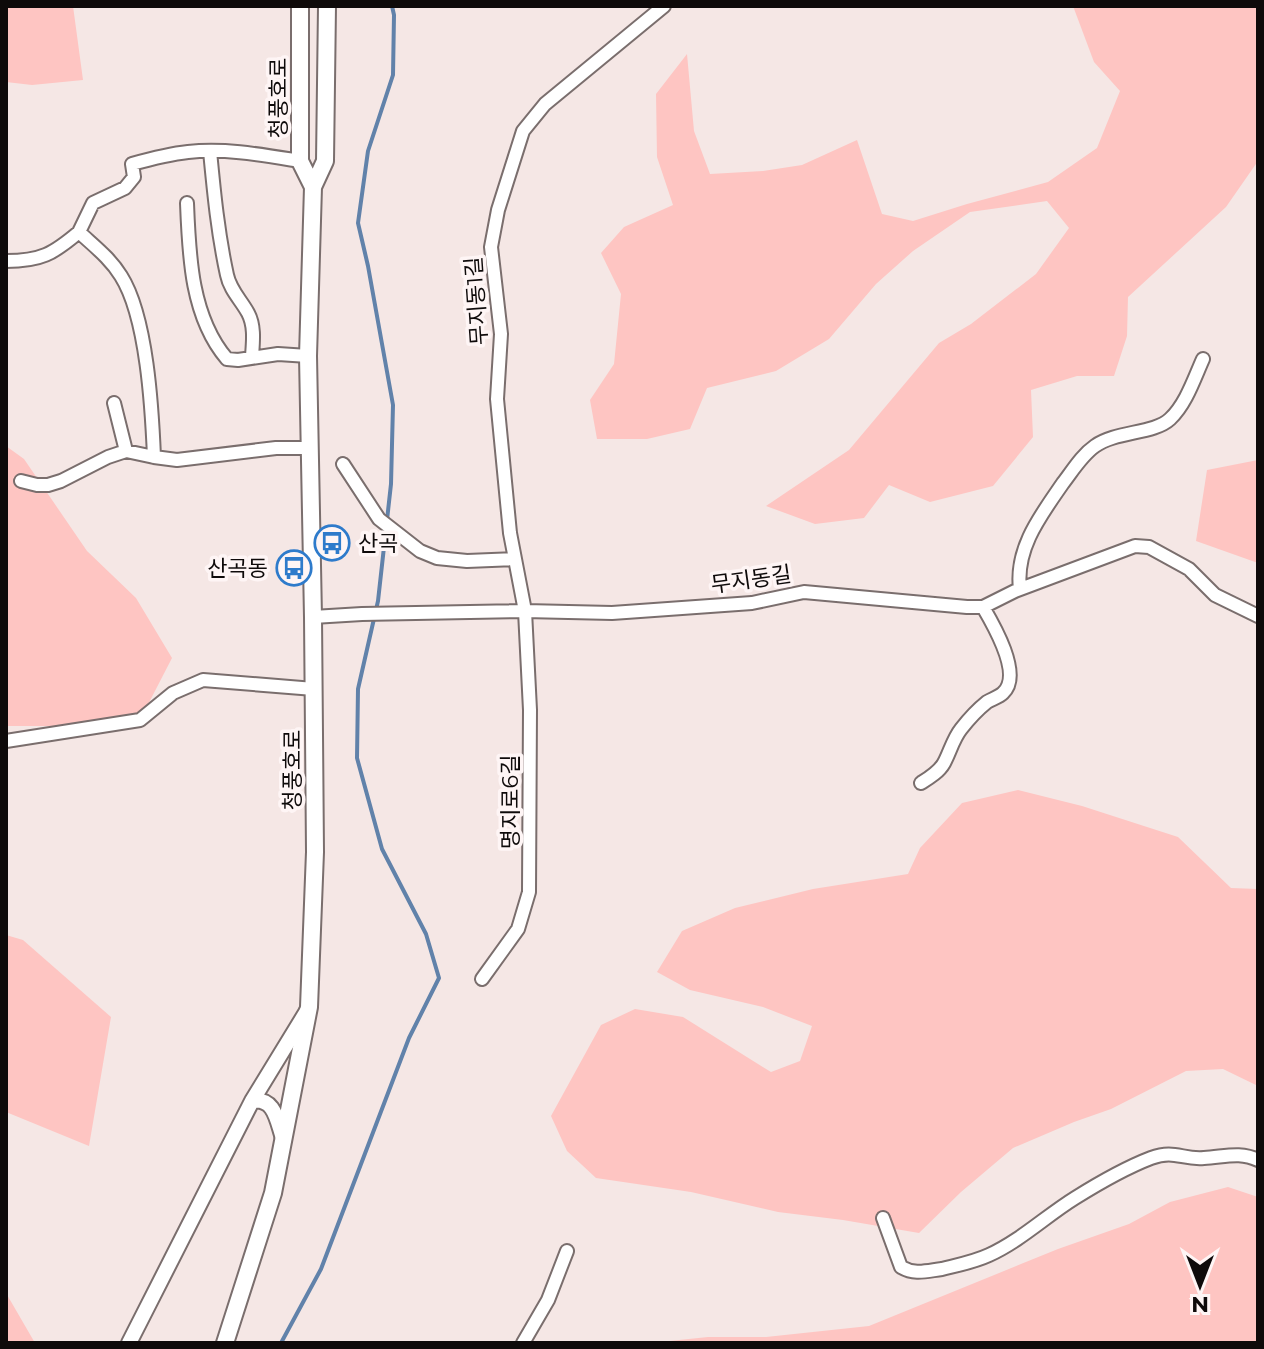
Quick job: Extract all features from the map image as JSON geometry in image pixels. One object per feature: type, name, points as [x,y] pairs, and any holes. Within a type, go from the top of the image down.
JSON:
[{"type":"main road","name":"청풍호로","points":[[300,6],[300,161],[313,187]]},
{"type":"main road","name":"청풍호로","points":[[225,1343],[273,1193],[309,1007],[315,852],[308,356],[313,187],[325,161],[327,6]]},
{"type":"street","name":"무지동1길","points":[[525,611],[510,533],[497,399],[501,334],[491,247],[498,210],[523,131],[545,104],[664,6]]},
{"type":"street","points":[[210,151],[214,209],[227,276],[249,314],[252,356]]},
{"type":"street","points":[[6,261],[41,258],[60,248],[79,232],[93,203],[125,188],[134,177],[132,164],[170,154],[210,151],[300,161]]},
{"type":"street","points":[[187,203],[196,291],[215,344],[227,359],[278,354],[308,356]]},
{"type":"street","points":[[79,232],[110,260],[132,298],[146,369],[154,457]]},
{"type":"street","points":[[1020,589],[1018,575],[1026,542],[1079,461],[1096,445],[1168,421],[1180,408],[1203,359]]},
{"type":"street","points":[[114,403],[126,451]]},
{"type":"street","points":[[21,481],[48,485],[126,451],[177,460],[276,448],[309,448]]},
{"type":"street","points":[[343,464],[379,519],[420,551],[437,558],[467,561],[514,559]]},
{"type":"street","name":"무지동길","points":[[313,617],[525,611],[612,613],[752,603],[804,592],[983,607],[1020,589],[1135,546],[1149,547],[1189,569],[1215,595],[1258,616]]},
{"type":"street","points":[[921,783],[934,775],[943,764],[958,732],[970,717],[988,701],[1005,693],[1010,682],[1004,648],[983,607]]},
{"type":"street","name":"명지로6길","points":[[482,979],[518,929],[529,892],[530,710],[525,611]]},
{"type":"street","points":[[6,741],[140,720],[173,693],[203,680],[314,689]]},
{"type":"street","points":[[129,1343],[252,1101],[309,1007]]},
{"type":"street","points":[[252,1101],[268,1102],[283,1138]]},
{"type":"street","points":[[883,1218],[901,1267],[917,1273],[987,1256],[1076,1197],[1151,1158],[1168,1153],[1192,1158],[1242,1154],[1258,1160]]},
{"type":"street","points":[[523,1343],[548,1300],[567,1251]]},
{"type":"shaded area","points":[[6,6],[73,6],[83,80],[32,85],[6,82]]},
{"type":"shaded area","points":[[1073,6],[1258,6],[1258,161],[1226,207],[1128,297],[1127,336],[1114,376],[1077,376],[1031,390],[1033,437],[993,486],[930,502],[889,485],[864,518],[815,524],[766,506],[849,450],[939,343],[971,324],[1036,274],[1069,228],[1047,201],[970,212],[913,251],[876,284],[829,339],[776,371],[707,388],[690,429],[647,439],[597,439],[590,400],[614,364],[621,294],[601,253],[624,227],[673,205],[657,157],[656,94],[687,54],[694,131],[710,174],[802,165],[857,140],[882,214],[913,221],[1048,182],[1097,148],[1120,91],[1094,62]]},
{"type":"shaded area","points":[[6,446],[24,459],[87,551],[136,598],[172,658],[140,720],[74,726],[6,726]]},
{"type":"shaded area","points":[[1258,460],[1258,563],[1196,541],[1207,470]]},
{"type":"shaded area","points":[[1018,790],[1082,806],[1178,837],[1231,888],[1258,889],[1258,1086],[1223,1069],[1186,1071],[1111,1109],[1013,1148],[919,1233],[778,1212],[691,1192],[596,1178],[567,1151],[551,1116],[601,1025],[635,1009],[683,1017],[771,1072],[800,1061],[812,1026],[763,1007],[690,990],[657,972],[682,931],[735,908],[813,889],[908,874],[920,848],[962,803]]},
{"type":"shaded area","points":[[6,935],[23,940],[111,1017],[89,1146],[6,1112]]},
{"type":"shaded area","points":[[1228,1187],[1258,1197],[1258,1343],[650,1343],[708,1337],[766,1337],[869,1326],[1058,1249],[1129,1224],[1170,1202]]},
{"type":"shaded area","points":[[6,1293],[35,1343],[6,1343]]},
{"type":"waterway","points":[[281,1343],[321,1269],[409,1038],[439,978],[426,934],[382,849],[357,758],[358,689],[378,601],[391,484],[393,405],[358,223],[368,151],[393,75],[392,6]]},
{"type":"place","name":"산곡","points":[[332,543]]},
{"type":"place","name":"산곡동","points":[[294,568]]}]
